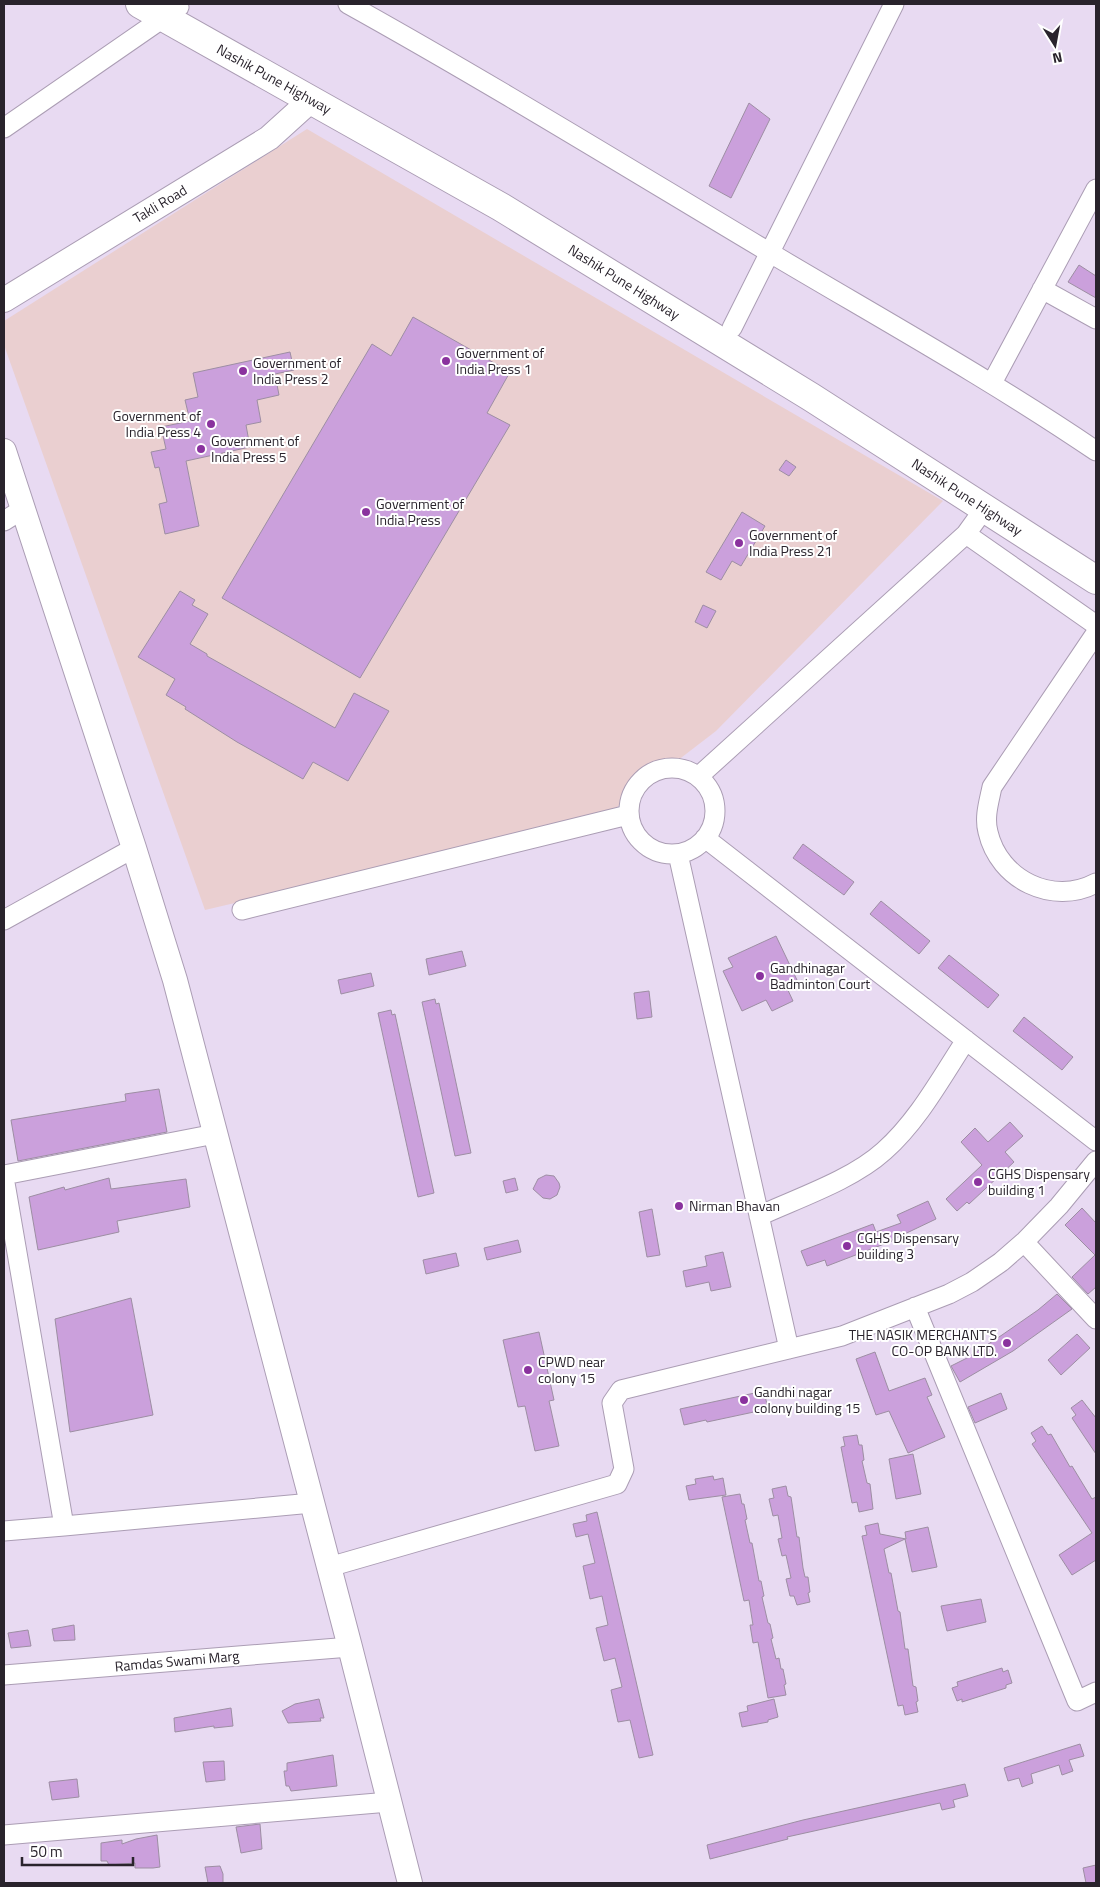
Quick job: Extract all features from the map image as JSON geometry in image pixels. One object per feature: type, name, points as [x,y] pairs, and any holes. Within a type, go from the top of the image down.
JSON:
[{"type":"highway","name":"Nashik Pune Highway","points":[[140,4],[172,10],[479,177],[866,409],[1096,560]]},
{"type":"highway","name":"Nashik Pune Highway","points":[[172,10],[311,100],[510,212],[812,396],[1096,580]]},
{"type":"main road","name":"Takli Road","points":[[4,300],[269,138],[311,100]]},
{"type":"main road","points":[[4,451],[13,515],[134,848],[175,980],[410,1883]]},
{"type":"street","points":[[348,4],[439,55],[992,383],[1096,451]]},
{"type":"street","points":[[732,328],[894,4]]},
{"type":"street","points":[[4,128],[172,10]]},
{"type":"street","points":[[992,383],[1095,193]]},
{"type":"street","points":[[1042,289],[1096,318]]},
{"type":"street","points":[[699,776],[966,534],[984,509]]},
{"type":"street","points":[[966,534],[1096,625]]},
{"type":"street","points":[[1096,633],[992,787],[986,812],[987,831],[992,845],[1010,872],[1029,884],[1047,890],[1062,892],[1086,888],[1096,883]]},
{"type":"street","points":[[670,767],[684,768],[699,776],[710,788],[715,802],[716,814],[710,833],[699,846],[678,854],[662,854],[649,848],[635,836],[628,820],[628,815],[628,802],[633,789],[649,773],[670,767]]},
{"type":"street","points":[[242,910],[628,815]]},
{"type":"street","points":[[705,838],[1096,1141]]},
{"type":"street","points":[[4,920],[134,848]]},
{"type":"street","points":[[678,854],[789,1349]]},
{"type":"street","points":[[759,1216],[850,1175],[884,1152],[911,1123],[966,1040]]},
{"type":"street","points":[[64,1526],[4,1176],[215,1134]]},
{"type":"street","points":[[329,1567],[616,1484],[624,1469],[612,1403],[621,1390],[842,1336],[949,1294],[972,1282],[1001,1262],[1024,1242],[1060,1206],[1096,1161]]},
{"type":"street","points":[[1024,1242],[1096,1319]]},
{"type":"street","points":[[915,1307],[1077,1702],[1096,1692]]},
{"type":"street","points":[[4,1532],[312,1502]]},
{"type":"street","name":"Ramdas Swami Marg","points":[[4,1675],[350,1647]]},
{"type":"street","points":[[4,1835],[389,1802]]},
{"type":"shaded area","name":"Government of India Press","points":[[307,129],[943,501],[716,731],[604,817],[205,910],[4,345],[4,321]]},
{"type":"building","points":[[749,103],[770,119],[731,198],[709,186]]},
{"type":"building","points":[[1079,265],[1096,276],[1096,298],[1068,282]]},
{"type":"building","name":"Government of India Press","points":[[413,317],[510,372],[487,413],[510,425],[360,678],[222,598],[372,344],[391,356]]},
{"type":"building","points":[[290,352],[294,370],[275,374],[279,395],[257,400],[261,422],[246,425],[250,447],[186,461],[199,526],[165,534],[159,504],[167,502],[159,467],[155,468],[151,452],[166,449],[161,427],[190,421],[185,400],[198,397],[193,373]]},
{"type":"building","points":[[786,460],[796,467],[789,476],[779,470]]},
{"type":"building","name":"Government of India Press 21","points":[[742,512],[765,526],[741,566],[732,561],[721,580],[706,572]]},
{"type":"building","points":[[180,591],[195,600],[192,605],[208,614],[190,644],[207,654],[207,656],[335,728],[354,693],[389,711],[348,781],[313,762],[303,779],[237,742],[166,695],[175,679],[138,657]]},
{"type":"building","points":[[703,605],[716,611],[707,628],[695,622]]},
{"type":"building","points":[[803,844],[854,882],[844,895],[793,858]]},
{"type":"building","points":[[881,901],[930,941],[919,954],[870,914]]},
{"type":"building","name":"Gandhinagar Badminton Court","points":[[776,936],[797,980],[786,986],[793,1001],[772,1011],[766,1000],[742,1011],[723,971],[733,967],[728,958]]},
{"type":"building","points":[[462,951],[466,966],[429,975],[426,959]]},
{"type":"building","points":[[949,955],[999,995],[988,1008],[938,968]]},
{"type":"building","points":[[371,973],[374,986],[341,994],[338,980]]},
{"type":"building","points":[[649,991],[652,1017],[637,1019],[634,993]]},
{"type":"building","points":[[435,999],[436,1004],[439,1003],[471,1153],[455,1156],[422,1002]]},
{"type":"building","points":[[391,1010],[392,1015],[395,1014],[434,1193],[418,1197],[378,1013]]},
{"type":"building","points":[[1024,1017],[1073,1057],[1062,1070],[1013,1031]]},
{"type":"building","points":[[159,1089],[167,1132],[18,1161],[11,1120],[126,1101],[125,1094]]},
{"type":"building","name":"CGHS Dispensary building 1","points":[[1010,1122],[1023,1136],[1005,1152],[1014,1162],[969,1204],[967,1202],[957,1211],[946,1199],[982,1165],[961,1142],[975,1128],[988,1142]]},
{"type":"building","points":[[546,1175],[554,1176],[560,1187],[557,1195],[550,1199],[543,1198],[533,1189],[538,1179]]},
{"type":"building","points":[[109,1178],[111,1189],[186,1179],[190,1207],[117,1221],[119,1232],[38,1250],[29,1197],[64,1187],[65,1190]]},
{"type":"building","points":[[515,1178],[518,1190],[506,1193],[503,1181]]},
{"type":"building","name":"CGHS Dispensary building 3","points":[[928,1201],[936,1219],[892,1241],[827,1266],[825,1260],[807,1266],[801,1251],[873,1224],[876,1232],[901,1223],[897,1215]]},
{"type":"building","points":[[1082,1208],[1096,1223],[1096,1287],[1088,1294],[1072,1277],[1095,1255],[1065,1225]]},
{"type":"building","points":[[652,1209],[660,1255],[647,1257],[639,1212]]},
{"type":"building","points":[[518,1240],[521,1252],[487,1260],[484,1248]]},
{"type":"building","points":[[723,1252],[731,1287],[711,1291],[709,1282],[686,1287],[683,1271],[707,1266],[705,1256]]},
{"type":"building","points":[[456,1253],[459,1266],[426,1274],[423,1260]]},
{"type":"building","name":"THE NASIK MERCHANT'S CO-OP BANK LTD.","points":[[1057,1294],[1072,1309],[1013,1351],[960,1382],[951,1366],[1002,1335]]},
{"type":"building","points":[[131,1298],[153,1415],[70,1432],[55,1319]]},
{"type":"building","name":"CPWD near colony 15","points":[[539,1332],[554,1400],[549,1401],[559,1446],[535,1451],[525,1406],[518,1407],[503,1340]]},
{"type":"building","points":[[1077,1334],[1090,1348],[1061,1375],[1048,1360]]},
{"type":"building","points":[[875,1352],[889,1391],[925,1378],[932,1395],[927,1397],[945,1437],[908,1453],[889,1411],[876,1415],[856,1359]]},
{"type":"building","name":"Gandhi nagar colony building 15","points":[[764,1391],[768,1409],[684,1425],[680,1409]]},
{"type":"building","points":[[1001,1393],[1007,1409],[975,1423],[968,1407]]},
{"type":"building","points":[[1082,1400],[1096,1418],[1096,1454],[1072,1418],[1076,1415],[1071,1408]]},
{"type":"building","points":[[1042,1426],[1048,1435],[1051,1434],[1070,1467],[1072,1466],[1092,1499],[1096,1497],[1096,1560],[1072,1575],[1059,1555],[1092,1533],[1032,1444],[1036,1441],[1031,1433]]},
{"type":"building","points":[[857,1435],[859,1445],[862,1445],[864,1460],[862,1461],[867,1483],[870,1484],[873,1509],[859,1512],[857,1502],[852,1503],[841,1447],[845,1446],[843,1437]]},
{"type":"building","points":[[913,1454],[921,1494],[896,1499],[889,1459]]},
{"type":"building","points":[[713,1476],[714,1480],[723,1478],[726,1495],[689,1500],[686,1486],[696,1484],[695,1479]]},
{"type":"building","points":[[786,1486],[788,1496],[791,1497],[803,1568],[805,1577],[808,1577],[810,1592],[808,1593],[810,1602],[797,1605],[794,1596],[790,1596],[786,1579],[791,1578],[786,1555],[782,1556],[778,1539],[782,1538],[778,1515],[773,1516],[769,1499],[774,1498],[772,1489]]},
{"type":"building","points":[[740,1494],[742,1504],[744,1504],[747,1519],[745,1520],[750,1543],[752,1543],[759,1581],[761,1581],[764,1596],[762,1597],[773,1638],[771,1639],[776,1659],[779,1658],[781,1669],[783,1669],[786,1695],[768,1698],[758,1642],[753,1643],[750,1625],[753,1625],[749,1600],[744,1601],[722,1497]]},
{"type":"building","points":[[597,1512],[653,1755],[639,1758],[630,1720],[618,1722],[611,1690],[622,1687],[615,1658],[604,1661],[596,1628],[608,1625],[602,1596],[590,1599],[583,1566],[595,1563],[588,1534],[576,1537],[573,1524],[587,1521],[586,1515]]},
{"type":"building","points":[[878,1523],[880,1534],[906,1539],[905,1532],[928,1527],[937,1567],[912,1572],[905,1539],[884,1549],[889,1573],[891,1573],[898,1611],[900,1612],[905,1649],[908,1649],[913,1686],[916,1687],[918,1701],[916,1702],[918,1712],[905,1715],[903,1705],[898,1706],[862,1536],[867,1535],[865,1526]]},
{"type":"building","points":[[981,1599],[986,1622],[947,1631],[941,1606]]},
{"type":"building","points":[[74,1625],[75,1640],[54,1641],[52,1629]]},
{"type":"building","points":[[28,1630],[31,1646],[11,1648],[8,1633]]},
{"type":"building","points":[[1002,1668],[1003,1672],[1008,1670],[1012,1683],[1006,1685],[1006,1688],[962,1702],[962,1699],[957,1701],[952,1688],[958,1686],[957,1682]]},
{"type":"building","points":[[319,1699],[324,1718],[320,1718],[321,1721],[288,1723],[282,1711],[295,1704]]},
{"type":"building","points":[[774,1699],[778,1717],[768,1720],[768,1722],[742,1727],[739,1713],[748,1711],[747,1706]]},
{"type":"building","points":[[231,1708],[233,1726],[214,1728],[214,1726],[175,1732],[174,1718]]},
{"type":"building","points":[[1080,1744],[1084,1756],[1069,1760],[1073,1771],[1062,1775],[1059,1765],[1031,1774],[1033,1783],[1022,1787],[1019,1778],[1008,1781],[1004,1768]]},
{"type":"building","points":[[333,1755],[337,1786],[291,1791],[289,1786],[286,1786],[284,1771],[287,1771],[287,1763]]},
{"type":"building","points":[[224,1761],[225,1780],[206,1782],[203,1762]]},
{"type":"building","points":[[77,1779],[79,1797],[52,1800],[49,1782]]},
{"type":"building","points":[[965,1784],[968,1796],[953,1800],[955,1807],[942,1810],[940,1803],[787,1837],[788,1839],[710,1859],[707,1845],[803,1820]]},
{"type":"building","points":[[260,1824],[262,1849],[241,1853],[236,1827]]},
{"type":"building","points":[[157,1835],[160,1867],[135,1868],[135,1863],[109,1865],[107,1861],[101,1861],[101,1843],[122,1840],[122,1844]]},
{"type":"building","points":[[1096,1865],[1096,1883],[1086,1883],[1083,1868]]},
{"type":"building","points":[[220,1866],[223,1874],[223,1883],[208,1883],[205,1867]]},
{"type":"place","name":"Government of India Press 1","points":[[446,361]]},
{"type":"place","name":"Government of India Press 2","points":[[243,371]]},
{"type":"place","name":"Government of India Press 4","points":[[211,424]]},
{"type":"place","name":"Government of India Press 5","points":[[201,449]]},
{"type":"place","name":"Government of India Press","points":[[366,512]]},
{"type":"place","name":"Government of India Press 21","points":[[739,543]]},
{"type":"place","name":"Gandhinagar Badminton Court","points":[[760,976]]},
{"type":"place","name":"CGHS Dispensary building 1","points":[[978,1182]]},
{"type":"place","name":"Nirman Bhavan","points":[[679,1206]]},
{"type":"place","name":"CGHS Dispensary building 3","points":[[847,1246]]},
{"type":"place","name":"THE NASIK MERCHANT'S CO-OP BANK LTD.","points":[[1007,1343]]},
{"type":"place","name":"CPWD near colony 15","points":[[528,1370]]},
{"type":"place","name":"Gandhi nagar colony building 15","points":[[744,1400]]}]
